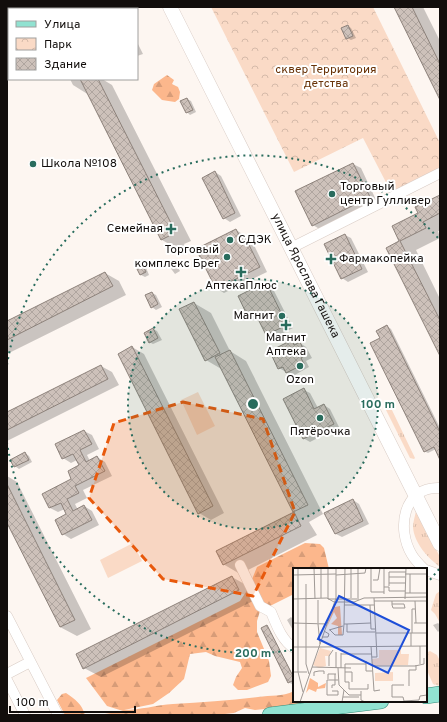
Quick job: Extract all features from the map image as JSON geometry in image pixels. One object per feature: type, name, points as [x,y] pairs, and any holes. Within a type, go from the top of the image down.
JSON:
[{"type":"main road","name":"улица Ярослава Гашека","points":[[170,7],[440,544]]},
{"type":"main road","points":[[427,696],[440,694]]},
{"type":"main road","points":[[279,714],[340,704],[367,702]]},
{"type":"street","points":[[292,248],[440,173]]},
{"type":"street","points":[[423,568],[412,555],[404,536],[404,519],[407,508],[416,495],[432,488],[440,488]]},
{"type":"street","points":[[240,565],[260,606],[271,612],[285,639],[293,647]]},
{"type":"street","points":[[427,571],[440,575]]},
{"type":"street","points":[[7,616],[58,715]]},
{"type":"street","points":[[7,674],[30,662]]},
{"type":"street","points":[[7,680],[25,715]]},
{"type":"highlighted area","points":[[183,402],[263,419],[295,512],[253,596],[163,579],[89,498],[114,423]]},
{"type":"green space","name":"сквер Территория детства","points":[[211,7],[373,7],[440,143],[440,168],[391,192],[363,138],[294,172]]},
{"type":"green space","points":[[167,75],[174,80],[172,84],[178,87],[180,92],[179,99],[175,102],[162,100],[152,90],[154,84]]},
{"type":"green space","points":[[198,392],[215,426],[197,435],[181,400]]},
{"type":"green space","points":[[389,406],[415,458],[414,459],[410,458],[385,408]]},
{"type":"green space","points":[[416,511],[440,557],[440,567],[426,555],[416,539],[413,527]]},
{"type":"green space","points":[[133,543],[142,561],[108,578],[100,560]]},
{"type":"green space","points":[[305,543],[320,544],[324,548],[329,568],[293,568],[293,594],[260,611],[257,621],[257,632],[269,661],[271,676],[268,682],[247,690],[238,690],[233,685],[242,668],[240,662],[215,656],[206,652],[190,654],[184,679],[169,693],[153,704],[124,710],[276,696],[293,691],[293,702],[307,702],[284,707],[255,710],[245,708],[234,713],[216,715],[99,715],[123,711],[107,706],[86,678],[240,601],[248,589],[257,567]]},
{"type":"green space","points":[[440,591],[440,623],[431,610],[436,594]]},
{"type":"green space","points":[[430,651],[437,655],[440,661],[440,686],[433,684],[427,670],[427,652]]},
{"type":"green space","points":[[66,693],[78,702],[85,715],[65,715],[57,700],[62,694]]},
{"type":"building","points":[[394,7],[412,7],[440,64],[440,100]]},
{"type":"building","points":[[348,25],[353,36],[346,39],[341,28]]},
{"type":"building","points":[[81,80],[99,80],[175,231],[161,240]]},
{"type":"building","points":[[187,98],[193,110],[186,113],[180,101]]},
{"type":"building","name":"Торговый центр Гулливер","points":[[353,163],[370,197],[312,226],[295,191]]},
{"type":"building","points":[[215,171],[235,213],[223,219],[202,178]]},
{"type":"building","points":[[440,195],[440,213],[423,222],[426,228],[400,241],[440,320],[440,356],[386,248],[399,241],[392,226],[418,213],[415,207]]},
{"type":"building","points":[[236,229],[242,241],[246,239],[260,267],[216,289],[196,249]]},
{"type":"building","points":[[345,234],[362,269],[341,279],[324,244]]},
{"type":"building","points":[[141,262],[146,272],[140,275],[135,265]]},
{"type":"building","points":[[105,272],[113,286],[7,340],[7,321]]},
{"type":"building","points":[[266,282],[287,325],[266,335],[256,315],[249,319],[238,296]]},
{"type":"building","points":[[152,292],[158,304],[151,308],[145,295]]},
{"type":"building","points":[[194,302],[220,353],[205,361],[179,309]]},
{"type":"building","points":[[387,325],[440,432],[440,460],[434,447],[424,452],[370,343],[380,338],[376,331]]},
{"type":"building","points":[[153,328],[158,338],[149,343],[144,333]]},
{"type":"building","points":[[292,340],[294,345],[300,342],[306,355],[301,358],[304,364],[286,373],[283,367],[278,369],[272,356],[277,354],[274,349]]},
{"type":"building","points":[[132,346],[213,506],[198,514],[118,354]]},
{"type":"building","points":[[230,350],[308,505],[293,512],[215,357]]},
{"type":"building","points":[[101,365],[108,379],[7,430],[7,412]]},
{"type":"building","points":[[304,388],[314,409],[324,404],[334,424],[303,439],[283,399]]},
{"type":"building","points":[[84,430],[92,444],[80,450],[86,462],[97,456],[105,471],[75,486],[79,493],[67,499],[73,511],[84,505],[92,520],[62,535],[55,520],[66,514],[61,503],[49,508],[42,494],[71,479],[68,471],[79,465],[73,454],[62,459],[55,444]]},
{"type":"building","points":[[25,452],[29,460],[14,467],[10,460]]},
{"type":"building","points":[[7,484],[75,620],[60,627],[7,523]]},
{"type":"building","points":[[353,499],[363,521],[335,534],[324,513]]},
{"type":"building","points":[[294,512],[301,526],[223,565],[216,551]]},
{"type":"building","points":[[232,576],[239,590],[83,669],[76,654]]},
{"type":"building","points":[[267,625],[293,676],[293,680],[288,683],[261,628]]},
{"type":"place","name":"Школа №108","points":[[33,164]]},
{"type":"place","name":"Торговый центр Гулливер","points":[[332,194]]},
{"type":"place","name":"Семейная","points":[[171,229]]},
{"type":"place","name":"СДЭК","points":[[230,240]]},
{"type":"place","name":"Торговый комплекс Брег","points":[[227,257]]},
{"type":"place","name":"Фармакопейка","points":[[331,259]]},
{"type":"place","name":"АптекаПлюс","points":[[241,272]]},
{"type":"place","name":"Магнит","points":[[282,316]]},
{"type":"place","name":"Магнит Аптека","points":[[286,325]]},
{"type":"place","name":"Ozon","points":[[300,366]]},
{"type":"place","name":"Пятёрочка","points":[[320,418]]}]
